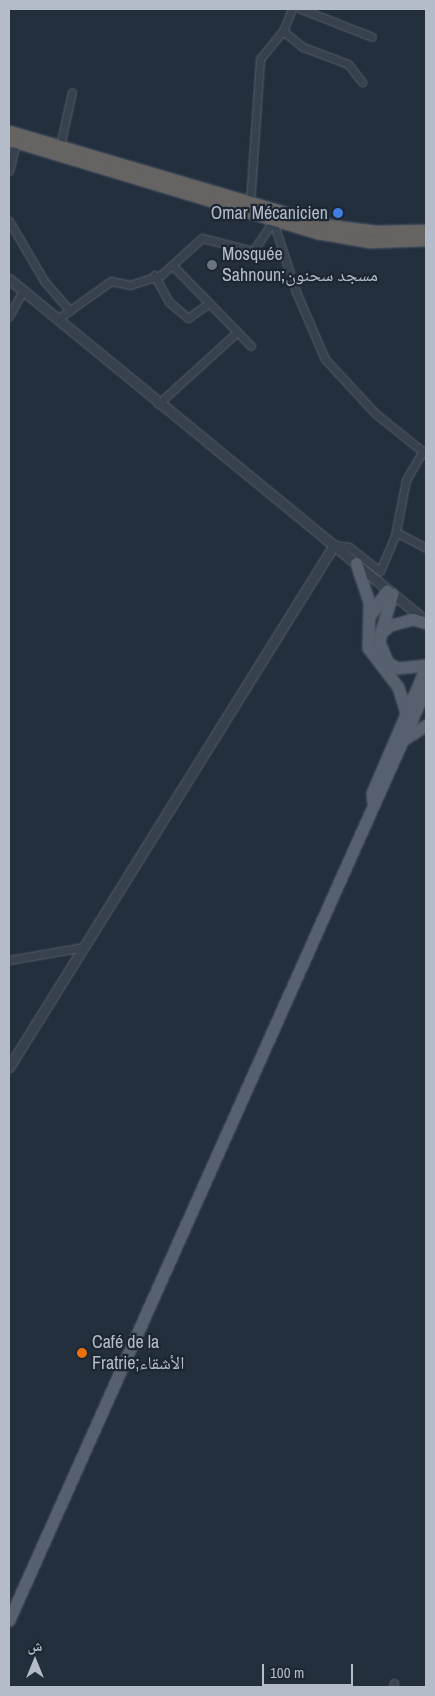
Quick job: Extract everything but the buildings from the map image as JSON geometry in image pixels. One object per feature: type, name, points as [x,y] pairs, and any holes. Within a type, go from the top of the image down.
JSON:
[{"type":"highway","points":[[9,131],[350,240],[426,240]]},
{"type":"highway","points":[[12,141],[250,203],[273,216],[352,229],[426,230]]},
{"type":"main road","points":[[356,563],[366,587],[368,648],[398,687],[406,713]]},
{"type":"main road","points":[[368,618],[390,592]]},
{"type":"main road","points":[[390,592],[380,633],[388,663],[410,670],[426,666]]},
{"type":"main road","points":[[380,633],[402,620],[426,622]]},
{"type":"main road","points":[[373,804],[372,793],[426,666]]},
{"type":"main road","points":[[9,1620],[426,688]]},
{"type":"main road","points":[[403,740],[426,725]]},
{"type":"street","points":[[250,203],[260,59],[283,31],[292,9]]},
{"type":"street","points":[[301,9],[372,37]]},
{"type":"street","points":[[283,31],[303,47],[348,64],[362,82]]},
{"type":"street","points":[[60,146],[72,92]]},
{"type":"street","points":[[9,171],[12,141]]},
{"type":"street","points":[[59,318],[111,282],[130,285],[174,268],[202,238],[253,251],[273,216]]},
{"type":"street","points":[[273,216],[296,292],[325,359],[376,414],[425,452],[406,480],[396,532],[378,572],[349,547],[334,545]]},
{"type":"street","points":[[9,222],[46,282],[70,311]]},
{"type":"street","points":[[174,268],[236,333],[251,346]]},
{"type":"street","points":[[154,275],[169,302],[188,318],[208,304]]},
{"type":"street","points":[[9,279],[59,318],[158,404],[334,545],[426,622]]},
{"type":"street","points":[[9,316],[23,291]]},
{"type":"street","points":[[158,404],[236,333]]},
{"type":"street","points":[[396,532],[426,548]]},
{"type":"street","points":[[9,1067],[334,545]]},
{"type":"street","points":[[9,960],[84,947]]},
{"type":"place","name":"Omar Mécanicien","points":[[338,213]]},
{"type":"place","name":"Mosquée Sahnoun;مسجد سحنون","points":[[212,265]]},
{"type":"place","name":"Café de la Fratrie;الأشقاء","points":[[82,1353]]}]
